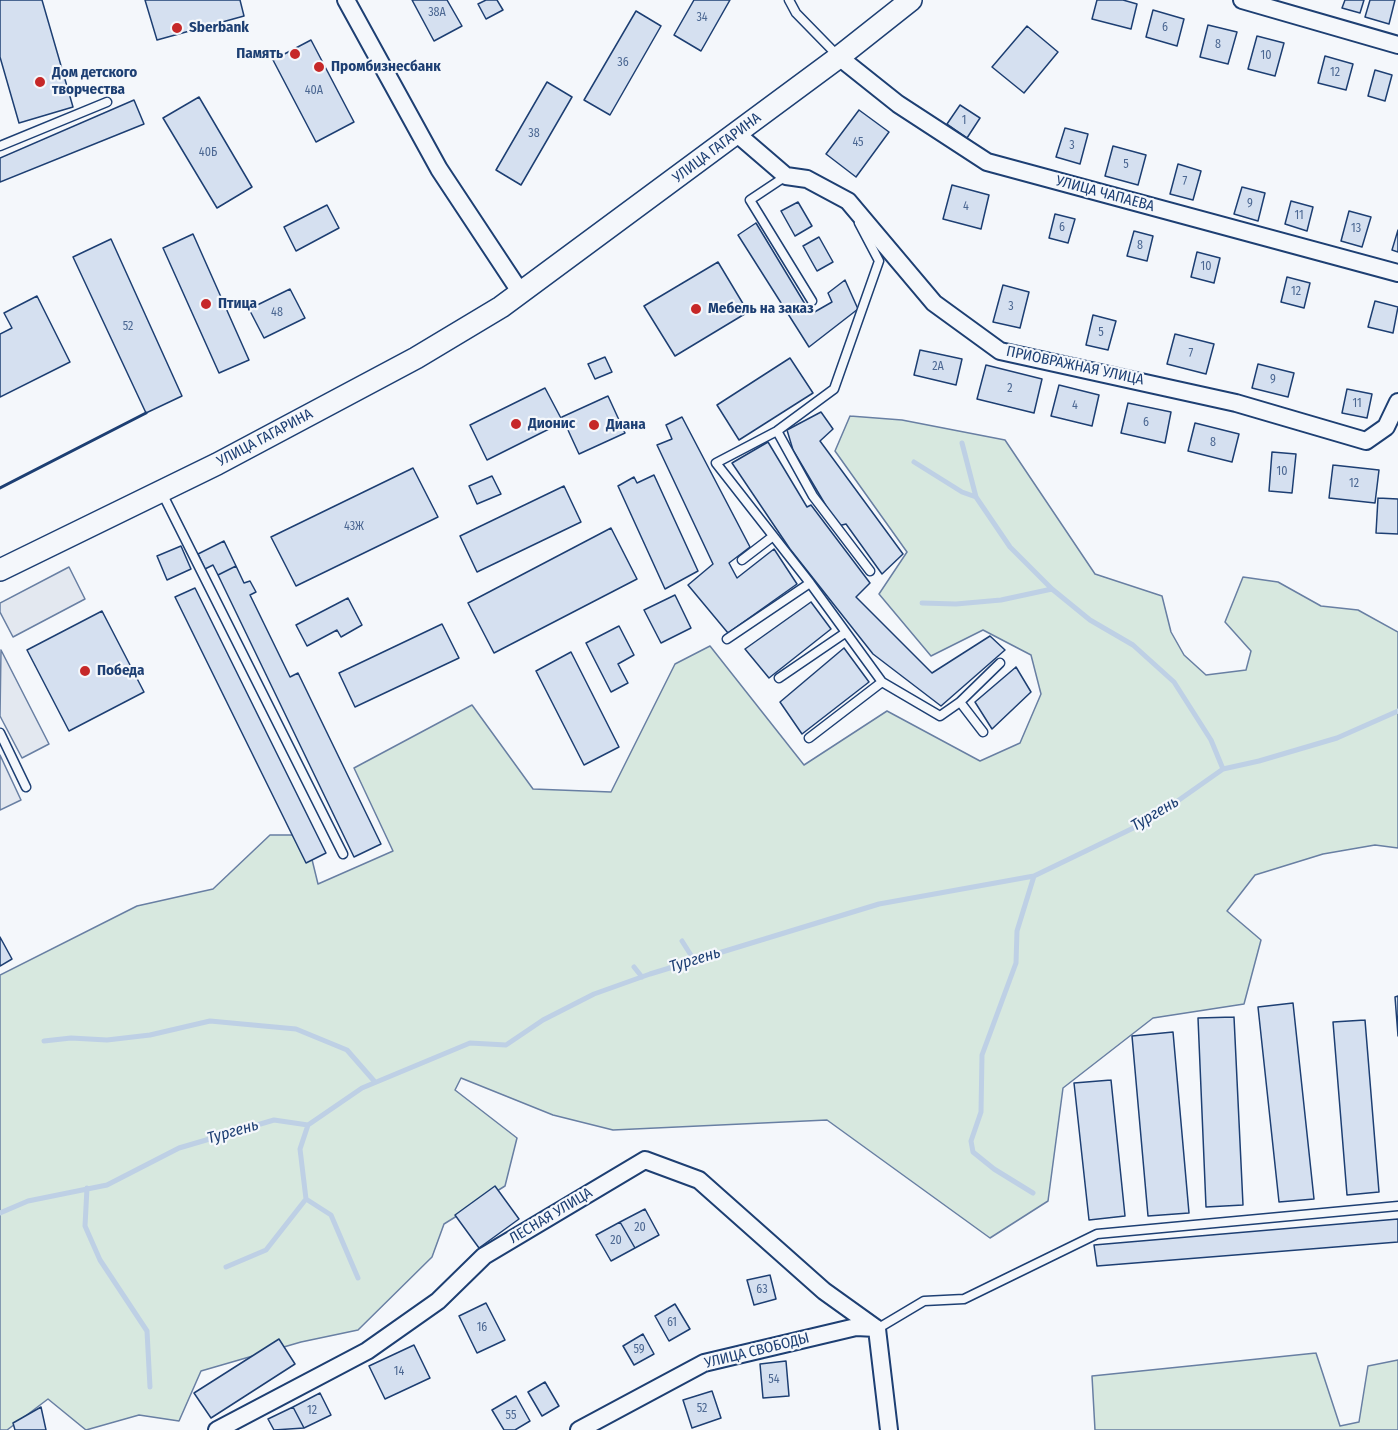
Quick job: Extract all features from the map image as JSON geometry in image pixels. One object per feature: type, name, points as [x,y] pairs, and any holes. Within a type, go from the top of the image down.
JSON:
[{"type":"street","points":[[346,0],[439,169],[521,293]]},
{"type":"street","name":"УЛИЦА ГАГАРИНА","points":[[0,570],[161,491],[416,358],[521,293],[840,57],[911,0]]},
{"type":"street","points":[[1242,0],[1398,45]]},
{"type":"street","name":"УЛИЦА ЧАПАЕВА","points":[[840,57],[898,104],[987,162],[1398,273]]},
{"type":"street","name":"ПРИОВРАЖНАЯ УЛИЦА","points":[[736,134],[786,176],[807,179],[848,201],[934,303],[1000,351],[1236,403],[1366,441],[1386,427],[1398,402]]},
{"type":"street","name":"ЛЕСНАЯ УЛИЦА","points":[[217,1430],[367,1351],[438,1301],[484,1256],[645,1160],[699,1180],[824,1291],[877,1329]]},
{"type":"street","name":"УЛИЦА СВОБОДЫ","points":[[579,1430],[704,1363],[856,1327],[877,1329]]},
{"type":"street","points":[[877,1329],[889,1430]]},
{"type":"lane","points":[[789,0],[796,13],[840,57]]},
{"type":"lane","points":[[0,146],[107,102]]},
{"type":"lane","points":[[786,176],[750,200],[812,301]]},
{"type":"lane","points":[[848,201],[879,261],[834,389],[777,431],[716,463],[810,583],[882,682],[940,716],[960,702],[1000,663]]},
{"type":"lane","points":[[777,431],[813,496],[870,571]]},
{"type":"lane","points":[[161,491],[343,854]]},
{"type":"lane","points":[[742,560],[772,537]]},
{"type":"lane","points":[[727,639],[810,583]]},
{"type":"lane","points":[[779,678],[845,633]]},
{"type":"lane","points":[[809,738],[882,682]]},
{"type":"lane","points":[[960,702],[983,732]]},
{"type":"lane","points":[[0,733],[26,787]]},
{"type":"lane","points":[[877,1329],[924,1302],[964,1299],[1097,1234],[1398,1206]]},
{"type":"shaded area","points":[[850,416],[902,420],[1005,440],[1095,574],[1162,596],[1171,632],[1184,655],[1206,675],[1246,670],[1251,651],[1225,622],[1243,577],[1278,582],[1321,606],[1358,610],[1398,632],[1398,848],[1375,845],[1323,854],[1255,875],[1227,911],[1261,940],[1244,1004],[1153,1018],[1063,1088],[1048,1201],[990,1238],[827,1120],[613,1130],[553,1115],[461,1078],[455,1090],[517,1138],[505,1186],[444,1224],[432,1257],[358,1330],[301,1342],[201,1371],[179,1421],[139,1415],[86,1430],[48,1399],[7,1430],[0,1430],[0,975],[137,906],[213,889],[270,835],[306,835],[318,884],[393,851],[354,768],[472,705],[533,789],[611,792],[675,664],[710,646],[804,765],[887,711],[980,761],[1020,743],[1041,694],[1031,655],[983,630],[931,656],[879,594],[907,552],[835,451]]},
{"type":"shaded area","points":[[69,567],[85,599],[13,637],[0,612],[0,603]]},
{"type":"shaded area","points":[[1,650],[49,744],[22,758],[0,716]]},
{"type":"shaded area","points":[[0,755],[21,800],[0,810]]},
{"type":"shaded area","points":[[1316,1353],[1340,1426],[1359,1422],[1368,1366],[1398,1360],[1398,1430],[1095,1430],[1092,1376]]},
{"type":"building","points":[[0,0],[42,0],[73,107],[19,123],[0,57]]},
{"type":"building","name":"Sberbank","points":[[145,0],[240,0],[244,16],[157,40]]},
{"type":"building","points":[[412,0],[447,0],[462,26],[434,41]]},
{"type":"building","points":[[486,0],[497,0],[503,10],[486,19],[478,4]]},
{"type":"building","points":[[694,0],[730,0],[701,51],[674,35]]},
{"type":"building","points":[[1097,0],[1123,0],[1137,4],[1131,29],[1092,19]]},
{"type":"building","points":[[1345,0],[1364,0],[1360,13],[1342,8]]},
{"type":"building","points":[[1370,0],[1395,0],[1389,24],[1365,17]]},
{"type":"building","points":[[1153,10],[1184,19],[1177,46],[1146,37]]},
{"type":"building","points":[[636,11],[661,26],[610,115],[584,100]]},
{"type":"building","points":[[1208,25],[1237,32],[1228,64],[1200,57]]},
{"type":"building","points":[[1027,26],[1058,52],[1024,93],[992,67]]},
{"type":"building","points":[[1257,36],[1284,43],[1275,76],[1248,69]]},
{"type":"building","points":[[311,40],[354,122],[316,142],[273,60]]},
{"type":"building","points":[[1325,56],[1353,64],[1346,90],[1318,83]]},
{"type":"building","points":[[1375,70],[1392,75],[1385,101],[1368,96]]},
{"type":"building","points":[[547,82],[572,97],[521,185],[496,170]]},
{"type":"building","points":[[199,97],[252,187],[217,208],[163,118]]},
{"type":"building","points":[[134,100],[144,124],[0,182],[0,158]]},
{"type":"building","points":[[960,105],[980,118],[967,138],[947,124]]},
{"type":"building","points":[[859,110],[889,132],[856,177],[826,154]]},
{"type":"building","points":[[1065,128],[1088,134],[1080,164],[1056,157]]},
{"type":"building","points":[[1113,146],[1146,155],[1138,185],[1105,176]]},
{"type":"building","points":[[1178,164],[1201,171],[1193,200],[1170,194]]},
{"type":"building","points":[[952,185],[989,195],[981,229],[943,219]]},
{"type":"building","points":[[1242,187],[1265,193],[1258,221],[1234,214]]},
{"type":"building","points":[[1291,201],[1313,207],[1307,231],[1285,224]]},
{"type":"building","points":[[798,202],[812,226],[795,236],[781,211]]},
{"type":"building","points":[[327,205],[339,228],[296,251],[284,227]]},
{"type":"building","points":[[1349,211],[1371,217],[1362,247],[1341,241]]},
{"type":"building","points":[[1055,214],[1075,219],[1068,243],[1049,238]]},
{"type":"building","points":[[756,223],[811,314],[832,302],[828,293],[845,280],[858,309],[809,347],[738,235]]},
{"type":"building","points":[[1398,230],[1398,252],[1392,250]]},
{"type":"building","points":[[1134,231],[1153,236],[1147,261],[1127,256]]},
{"type":"building","name":"Птица","points":[[193,234],[249,360],[219,373],[163,248]]},
{"type":"building","points":[[819,237],[833,262],[817,271],[803,246]]},
{"type":"building","points":[[111,239],[182,396],[146,413],[73,257]]},
{"type":"building","points":[[1197,252],[1220,258],[1214,283],[1191,277]]},
{"type":"building","name":"Мебель на заказ","points":[[718,262],[748,312],[675,356],[644,306]]},
{"type":"building","points":[[1287,277],[1310,283],[1304,308],[1281,302]]},
{"type":"building","points":[[1003,285],[1029,292],[1020,328],[993,322]]},
{"type":"building","points":[[290,289],[305,318],[264,338],[249,309]]},
{"type":"building","points":[[37,296],[70,362],[0,397],[0,334],[12,328],[4,313]]},
{"type":"building","points":[[1375,301],[1398,307],[1393,333],[1368,327]]},
{"type":"building","points":[[1093,315],[1116,321],[1108,350],[1086,345]]},
{"type":"building","points":[[1175,334],[1214,344],[1206,374],[1167,364]]},
{"type":"building","points":[[920,350],[962,359],[956,385],[914,375]]},
{"type":"building","points":[[605,357],[612,372],[595,379],[588,364]]},
{"type":"building","points":[[790,358],[813,393],[739,440],[717,405]]},
{"type":"building","points":[[1258,364],[1294,373],[1288,397],[1252,388]]},
{"type":"building","points":[[986,365],[1042,379],[1034,413],[977,399]]},
{"type":"building","points":[[1059,385],[1099,395],[1092,426],[1051,416]]},
{"type":"building","name":"Дионис","points":[[545,388],[563,422],[487,460],[470,425]]},
{"type":"building","points":[[1347,389],[1372,394],[1367,418],[1342,413]]},
{"type":"building","name":"Диана","points":[[608,396],[625,433],[579,454],[562,417]]},
{"type":"building","points":[[1128,403],[1171,412],[1165,443],[1121,433]]},
{"type":"building","points":[[821,412],[833,429],[820,441],[903,554],[882,574],[846,524],[838,526],[793,450],[787,430]]},
{"type":"building","points":[[682,417],[750,547],[729,563],[737,578],[774,549],[797,584],[728,633],[688,585],[713,564],[657,445],[672,439],[666,425]]},
{"type":"building","points":[[1195,423],[1239,434],[1232,462],[1188,451]]},
{"type":"building","points":[[768,442],[807,507],[811,505],[870,583],[856,597],[932,673],[990,636],[1005,650],[941,706],[873,654],[790,549],[732,463]]},
{"type":"building","points":[[1272,452],[1296,454],[1292,493],[1269,491]]},
{"type":"building","points":[[1333,465],[1379,470],[1375,503],[1329,498]]},
{"type":"building","points":[[413,468],[438,517],[296,586],[271,537]]},
{"type":"building","points":[[654,475],[698,571],[665,589],[618,486],[634,477],[637,483]]},
{"type":"building","points":[[492,476],[501,494],[477,504],[469,486]]},
{"type":"building","points":[[564,486],[581,522],[477,572],[460,536]]},
{"type":"building","points":[[1378,498],[1398,499],[1398,534],[1376,533]]},
{"type":"building","points":[[611,528],[637,579],[494,653],[468,603]]},
{"type":"building","points":[[224,541],[236,566],[218,575],[213,565],[205,569],[198,554]]},
{"type":"building","points":[[181,546],[191,569],[167,580],[157,556]]},
{"type":"building","points":[[236,566],[244,583],[250,581],[256,592],[250,595],[290,677],[298,673],[381,844],[354,857],[218,575]]},
{"type":"building","points":[[195,588],[326,853],[306,863],[175,597]]},
{"type":"building","points":[[675,595],[691,628],[661,643],[644,610]]},
{"type":"building","points":[[348,598],[362,625],[341,637],[337,630],[307,646],[296,625]]},
{"type":"building","points":[[811,602],[831,629],[769,678],[745,649]]},
{"type":"building","name":"Победа","points":[[102,611],[144,692],[69,731],[27,650]]},
{"type":"building","points":[[442,624],[459,658],[355,707],[339,673]]},
{"type":"building","points":[[619,626],[634,655],[618,664],[628,683],[611,692],[586,643]]},
{"type":"building","points":[[844,648],[869,682],[802,734],[780,702]]},
{"type":"building","points":[[571,652],[619,747],[584,765],[536,671]]},
{"type":"building","points":[[1016,667],[1031,692],[992,729],[975,702]]},
{"type":"building","points":[[0,937],[12,959],[0,966]]},
{"type":"building","points":[[1398,996],[1398,1036],[1395,997]]},
{"type":"building","points":[[1293,1003],[1314,1199],[1279,1202],[1258,1007]]},
{"type":"building","points":[[1234,1017],[1243,1205],[1206,1207],[1198,1018]]},
{"type":"building","points":[[1365,1020],[1379,1192],[1347,1195],[1333,1022]]},
{"type":"building","points":[[1173,1032],[1189,1213],[1148,1216],[1132,1036]]},
{"type":"building","points":[[1111,1080],[1125,1216],[1089,1220],[1074,1083]]},
{"type":"building","points":[[495,1186],[519,1219],[479,1248],[455,1215]]},
{"type":"building","points":[[645,1209],[659,1235],[635,1248],[620,1222]]},
{"type":"building","points":[[1398,1219],[1398,1242],[1097,1266],[1094,1245]]},
{"type":"building","points":[[620,1222],[635,1248],[611,1261],[596,1235]]},
{"type":"building","points":[[770,1275],[776,1299],[754,1305],[747,1280]]},
{"type":"building","points":[[486,1303],[505,1340],[477,1353],[459,1316]]},
{"type":"building","points":[[675,1304],[690,1329],[669,1341],[655,1316]]},
{"type":"building","points":[[643,1334],[654,1354],[634,1365],[623,1346]]},
{"type":"building","points":[[279,1339],[295,1364],[211,1418],[194,1393]]},
{"type":"building","points":[[414,1345],[430,1378],[385,1399],[369,1366]]},
{"type":"building","points":[[786,1361],[789,1396],[763,1398],[760,1364]]},
{"type":"building","points":[[545,1382],[559,1406],[542,1416],[528,1392]]},
{"type":"building","points":[[712,1391],[721,1418],[692,1428],[683,1400]]},
{"type":"building","points":[[320,1393],[331,1415],[304,1428],[293,1407]]},
{"type":"building","points":[[516,1396],[530,1421],[515,1430],[504,1430],[492,1410]]},
{"type":"building","points":[[41,1407],[46,1430],[15,1430],[13,1423]]},
{"type":"building","points":[[293,1407],[304,1428],[274,1430],[268,1419]]},
{"type":"waterway","points":[[962,443],[976,497],[1010,547],[1052,589],[1090,620],[1133,645],[1174,682],[1211,740],[1223,769]]},
{"type":"waterway","points":[[914,462],[962,492],[976,497]]},
{"type":"waterway","points":[[922,603],[956,604],[1001,600],[1052,589]]},
{"type":"waterway","name":"Тургень","points":[[0,1213],[28,1201],[107,1185],[179,1148],[274,1120],[308,1125],[362,1088],[470,1043],[506,1045],[543,1020],[594,994],[650,974],[879,904],[1034,876],[1152,819],[1223,769],[1337,738],[1398,711]]},
{"type":"waterway","points":[[1033,1193],[994,1169],[973,1152],[971,1141],[981,1112],[982,1055],[1016,963],[1017,931],[1034,876]]},
{"type":"waterway","points":[[682,941],[694,960]]},
{"type":"waterway","points":[[634,967],[642,977]]},
{"type":"waterway","points":[[44,1041],[71,1038],[107,1040],[150,1035],[210,1021],[296,1029],[347,1050],[375,1082]]},
{"type":"waterway","points":[[226,1267],[266,1250],[306,1199],[300,1149],[308,1125]]},
{"type":"waterway","points":[[87,1188],[85,1226],[100,1260],[147,1331],[150,1387]]},
{"type":"waterway","points":[[306,1199],[331,1215],[358,1278]]},
{"type":"wall","points":[[0,488],[146,413]]},
{"type":"place","name":"Sberbank","points":[[177,28]]},
{"type":"place","name":"Память","points":[[295,54]]},
{"type":"place","name":"Промбизнесбанк","points":[[319,67]]},
{"type":"place","name":"Дом детского творчества","points":[[40,82]]},
{"type":"place","name":"Птица","points":[[206,304]]},
{"type":"place","name":"Мебель на заказ","points":[[696,309]]},
{"type":"place","name":"Дионис","points":[[516,424]]},
{"type":"place","name":"Диана","points":[[594,425]]},
{"type":"place","name":"Победа","points":[[85,671]]}]
